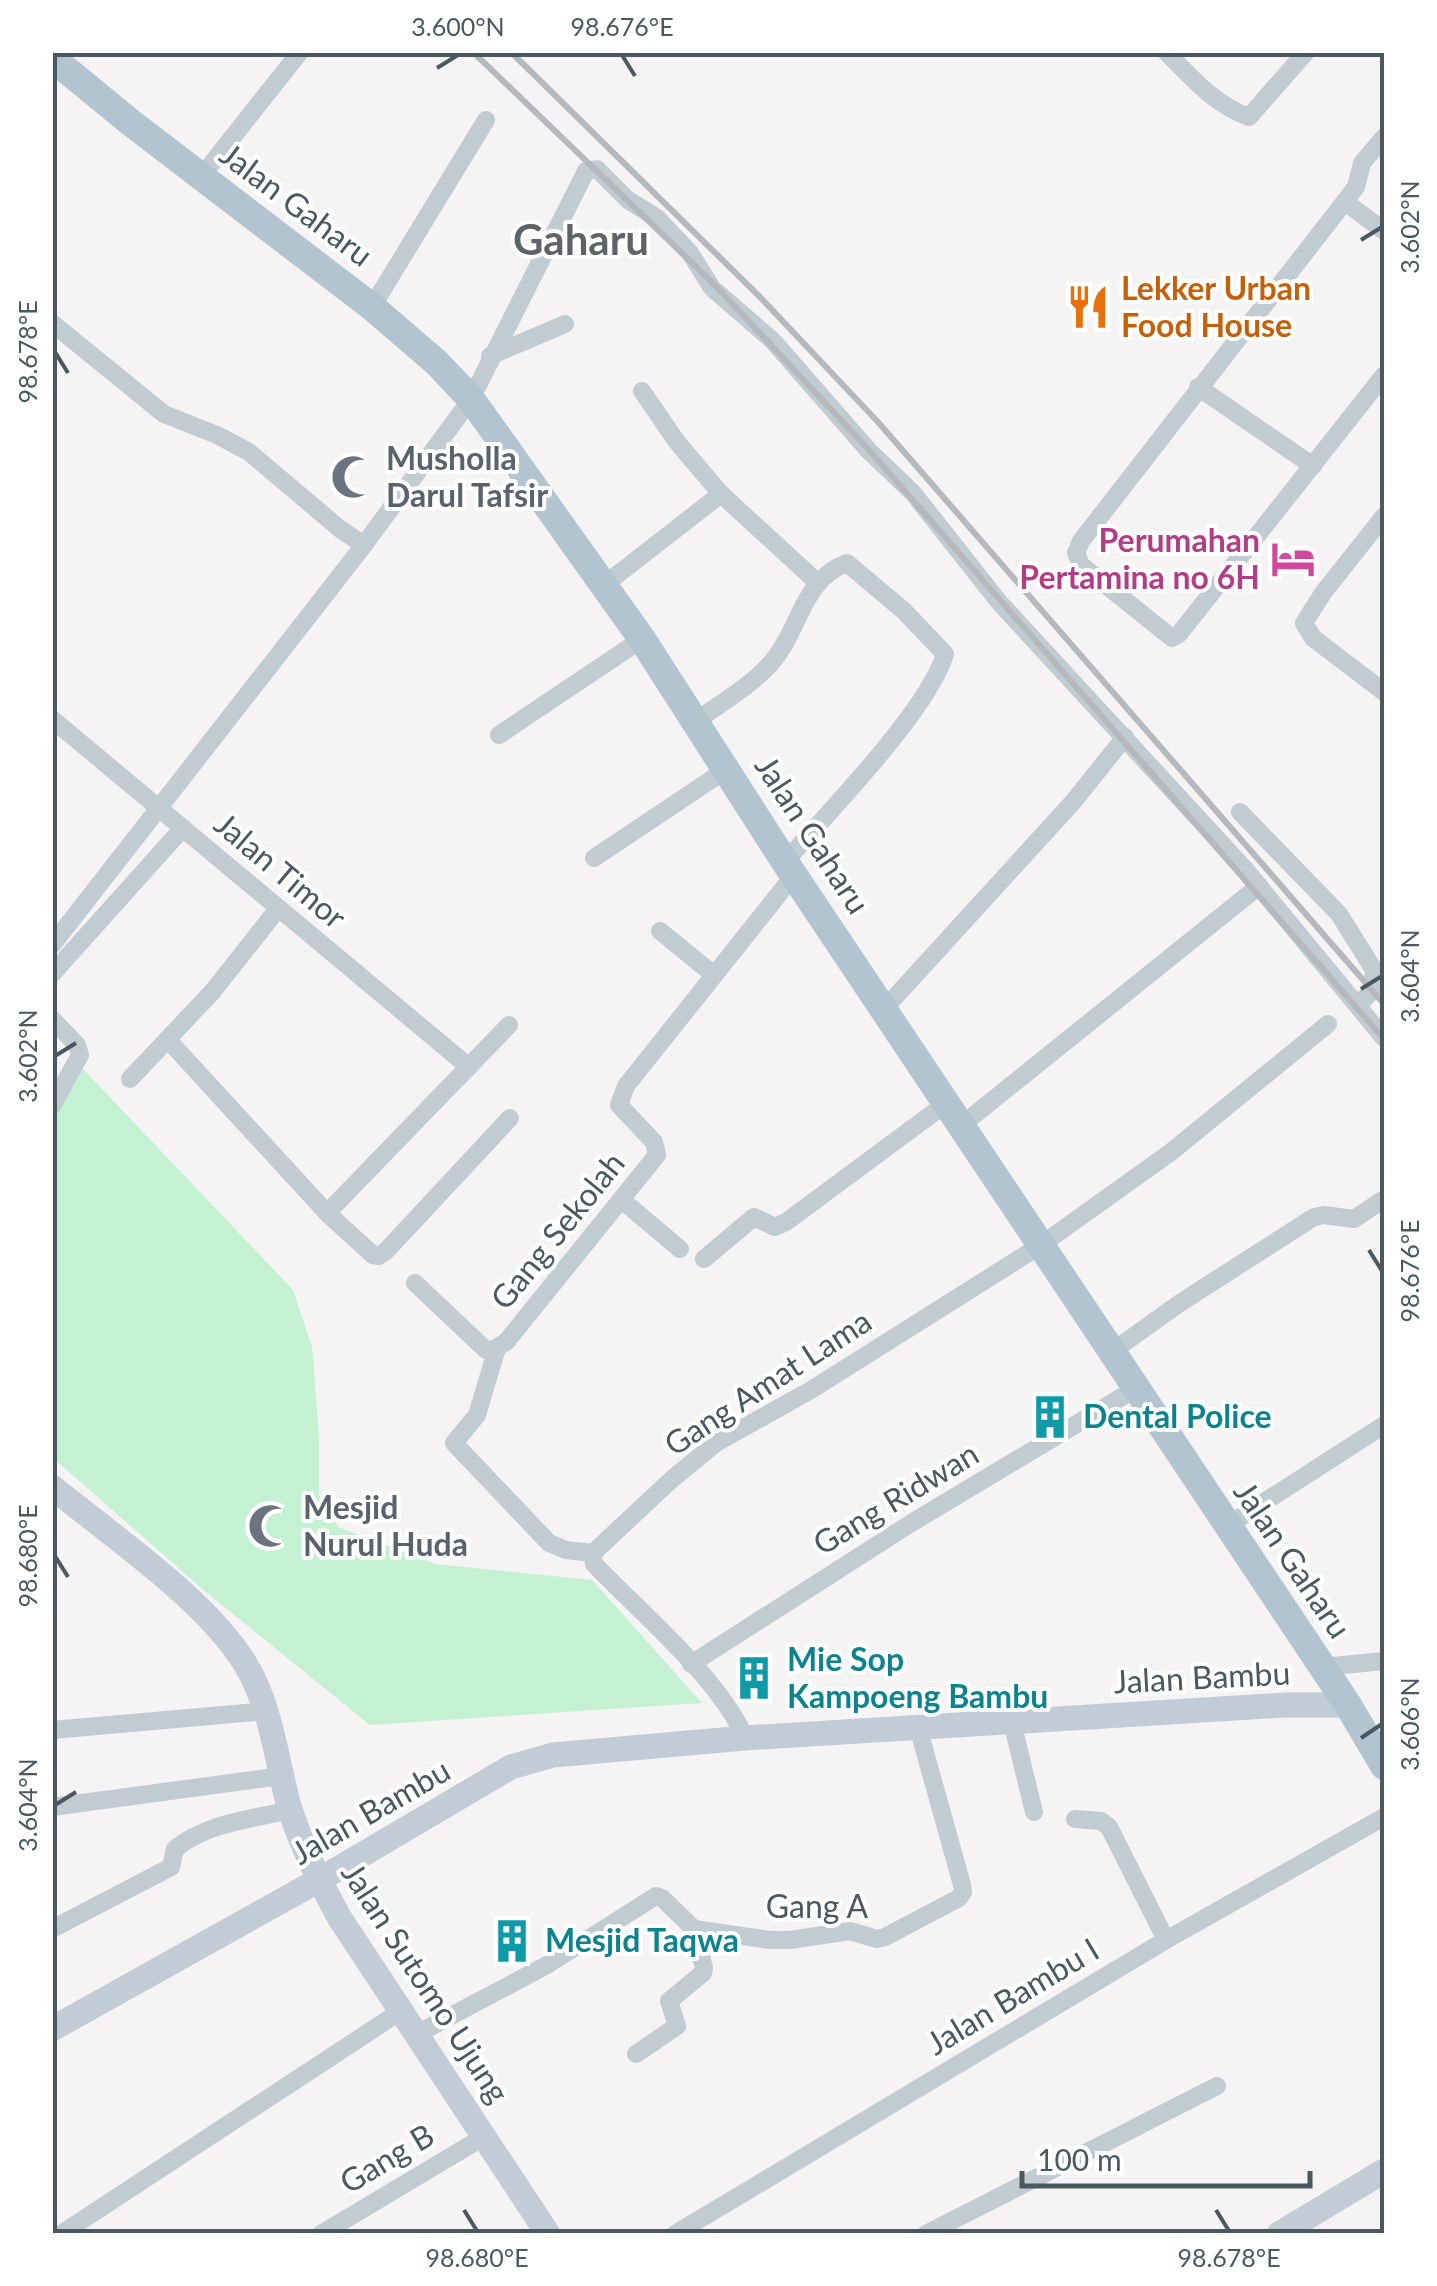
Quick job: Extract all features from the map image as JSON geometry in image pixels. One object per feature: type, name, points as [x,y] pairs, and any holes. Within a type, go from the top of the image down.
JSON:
[{"type":"main road","name":"Jalan Gaharu","points":[[53,55],[201,177],[372,307],[437,362],[471,399],[642,639],[1110,1353],[1334,1683],[1384,1766]]},
{"type":"street","points":[[201,177],[300,52]]},
{"type":"street","points":[[1166,52],[1209,95],[1249,117],[1306,52]]},
{"type":"street","points":[[372,307],[486,120]]},
{"type":"street","points":[[1384,136],[1362,164],[1356,187],[1081,540],[1076,553],[1081,565],[1172,638],[1186,628],[1384,375]]},
{"type":"street","points":[[52,945],[364,546],[471,399],[586,171],[596,169],[628,200],[657,218],[690,254],[712,288],[773,341],[869,451],[913,493],[999,602],[1259,886],[1384,1038]]},
{"type":"street","points":[[1344,202],[1384,231]]},
{"type":"street","points":[[52,324],[164,414],[249,452],[364,546]]},
{"type":"street","points":[[490,356],[565,324]]},
{"type":"street","points":[[1198,387],[1313,466]]},
{"type":"street","points":[[642,391],[677,442],[721,494],[817,582],[776,658],[756,678],[696,721]]},
{"type":"street","points":[[604,585],[721,494]]},
{"type":"street","points":[[1384,516],[1322,593],[1304,623],[1314,638],[1384,692]]},
{"type":"street","name":"Gang Sekolah","points":[[415,1284],[486,1350],[506,1342],[655,1160],[658,1148],[622,1111],[620,1097],[932,682],[945,654],[904,610],[854,566],[847,562],[817,582]]},
{"type":"street","points":[[499,735],[642,639]]},
{"type":"street","name":"Jalan Timor","points":[[52,719],[469,1067]]},
{"type":"street","points":[[885,1008],[1073,802],[1126,738]]},
{"type":"street","points":[[594,858],[727,769]]},
{"type":"street","points":[[1240,812],[1339,914],[1374,970],[1372,990],[1359,1005]]},
{"type":"street","points":[[52,974],[183,828]]},
{"type":"street","points":[[704,1259],[754,1217],[776,1226],[786,1222],[855,1168],[955,1113],[1259,886]]},
{"type":"street","points":[[130,1079],[169,1041],[277,910]]},
{"type":"street","points":[[660,931],[714,975]]},
{"type":"street","points":[[52,1019],[77,1045],[80,1056],[52,1106]]},
{"type":"street","name":"Gang Amat Lama","points":[[593,1553],[716,1444],[811,1390],[1041,1246],[1170,1152],[1328,1024]]},
{"type":"street","points":[[327,1214],[509,1025]]},
{"type":"street","points":[[169,1041],[327,1214],[373,1255],[380,1256],[510,1118]]},
{"type":"street","points":[[622,1200],[680,1248]]},
{"type":"street","points":[[1110,1353],[1180,1303],[1314,1218],[1324,1215],[1354,1219],[1384,1200]]},
{"type":"street","points":[[497,1348],[477,1416],[454,1443],[549,1543],[566,1550],[593,1553],[594,1564],[691,1664],[744,1734]]},
{"type":"street","name":"Gang Ridwan","points":[[691,1664],[898,1532],[1135,1389]]},
{"type":"street","points":[[1227,1526],[1384,1425]]},
{"type":"street","name":"Jalan Sutomo Ujung","points":[[52,1487],[201,1610],[232,1643],[267,1711],[291,1810],[319,1880],[339,1917],[548,2234]]},
{"type":"street","points":[[1334,1683],[1384,1661]]},
{"type":"street","name":"Jalan Bambu","points":[[52,2029],[511,1767],[553,1755],[744,1734],[1265,1706],[1334,1683]]},
{"type":"street","points":[[52,1730],[267,1711]]},
{"type":"street","points":[[1012,1722],[1034,1812]]},
{"type":"street","name":"Gang A","points":[[694,1929],[790,1940],[850,1930],[876,1939],[898,1932],[959,1898],[962,1884],[918,1727]]},
{"type":"street","points":[[52,1807],[282,1776]]},
{"type":"street","points":[[52,1929],[171,1867],[175,1850],[194,1836],[291,1810]]},
{"type":"street","name":"Jalan Bambu I","points":[[675,2234],[1166,1940],[1384,1817]]},
{"type":"street","points":[[1075,1819],[1101,1821],[1109,1827],[1166,1940]]},
{"type":"street","points":[[417,2034],[548,1965],[656,1896],[694,1929],[702,1973],[669,2001],[677,2026],[636,2054]]},
{"type":"street","points":[[61,2234],[401,2011]]},
{"type":"street","points":[[926,2234],[1217,2086]]},
{"type":"street","name":"Gang B","points":[[321,2234],[484,2136]]},
{"type":"street","points":[[1279,2234],[1384,2171]]},
{"type":"green space","points":[[83,1069],[293,1290],[312,1347],[319,1495],[338,1527],[435,1564],[592,1580],[702,1703],[370,1725],[206,1592],[53,1458],[52,1119]]},
{"type":"railway","points":[[473,52],[713,283],[868,449],[1384,1039]]},
{"type":"railway","points":[[511,52],[759,296],[878,422],[1384,1004]]},
{"type":"place","name":"Lekker Urban Food House","points":[[1088,307]]},
{"type":"place","name":"Musholla Darul Tafsir","points":[[353,477]]},
{"type":"place","name":"Perumahan Pertamina no 6H","points":[[1293,559]]},
{"type":"place","name":"Dental Police","points":[[1050,1417]]},
{"type":"place","name":"Mesjid Nurul Huda","points":[[270,1526]]},
{"type":"place","name":"Mie Sop Kampoeng Bambu","points":[[754,1678]]},
{"type":"place","name":"Mesjid Taqwa","points":[[512,1941]]},
{"type":"district","name":"Gaharu","points":[[581,240]]}]
